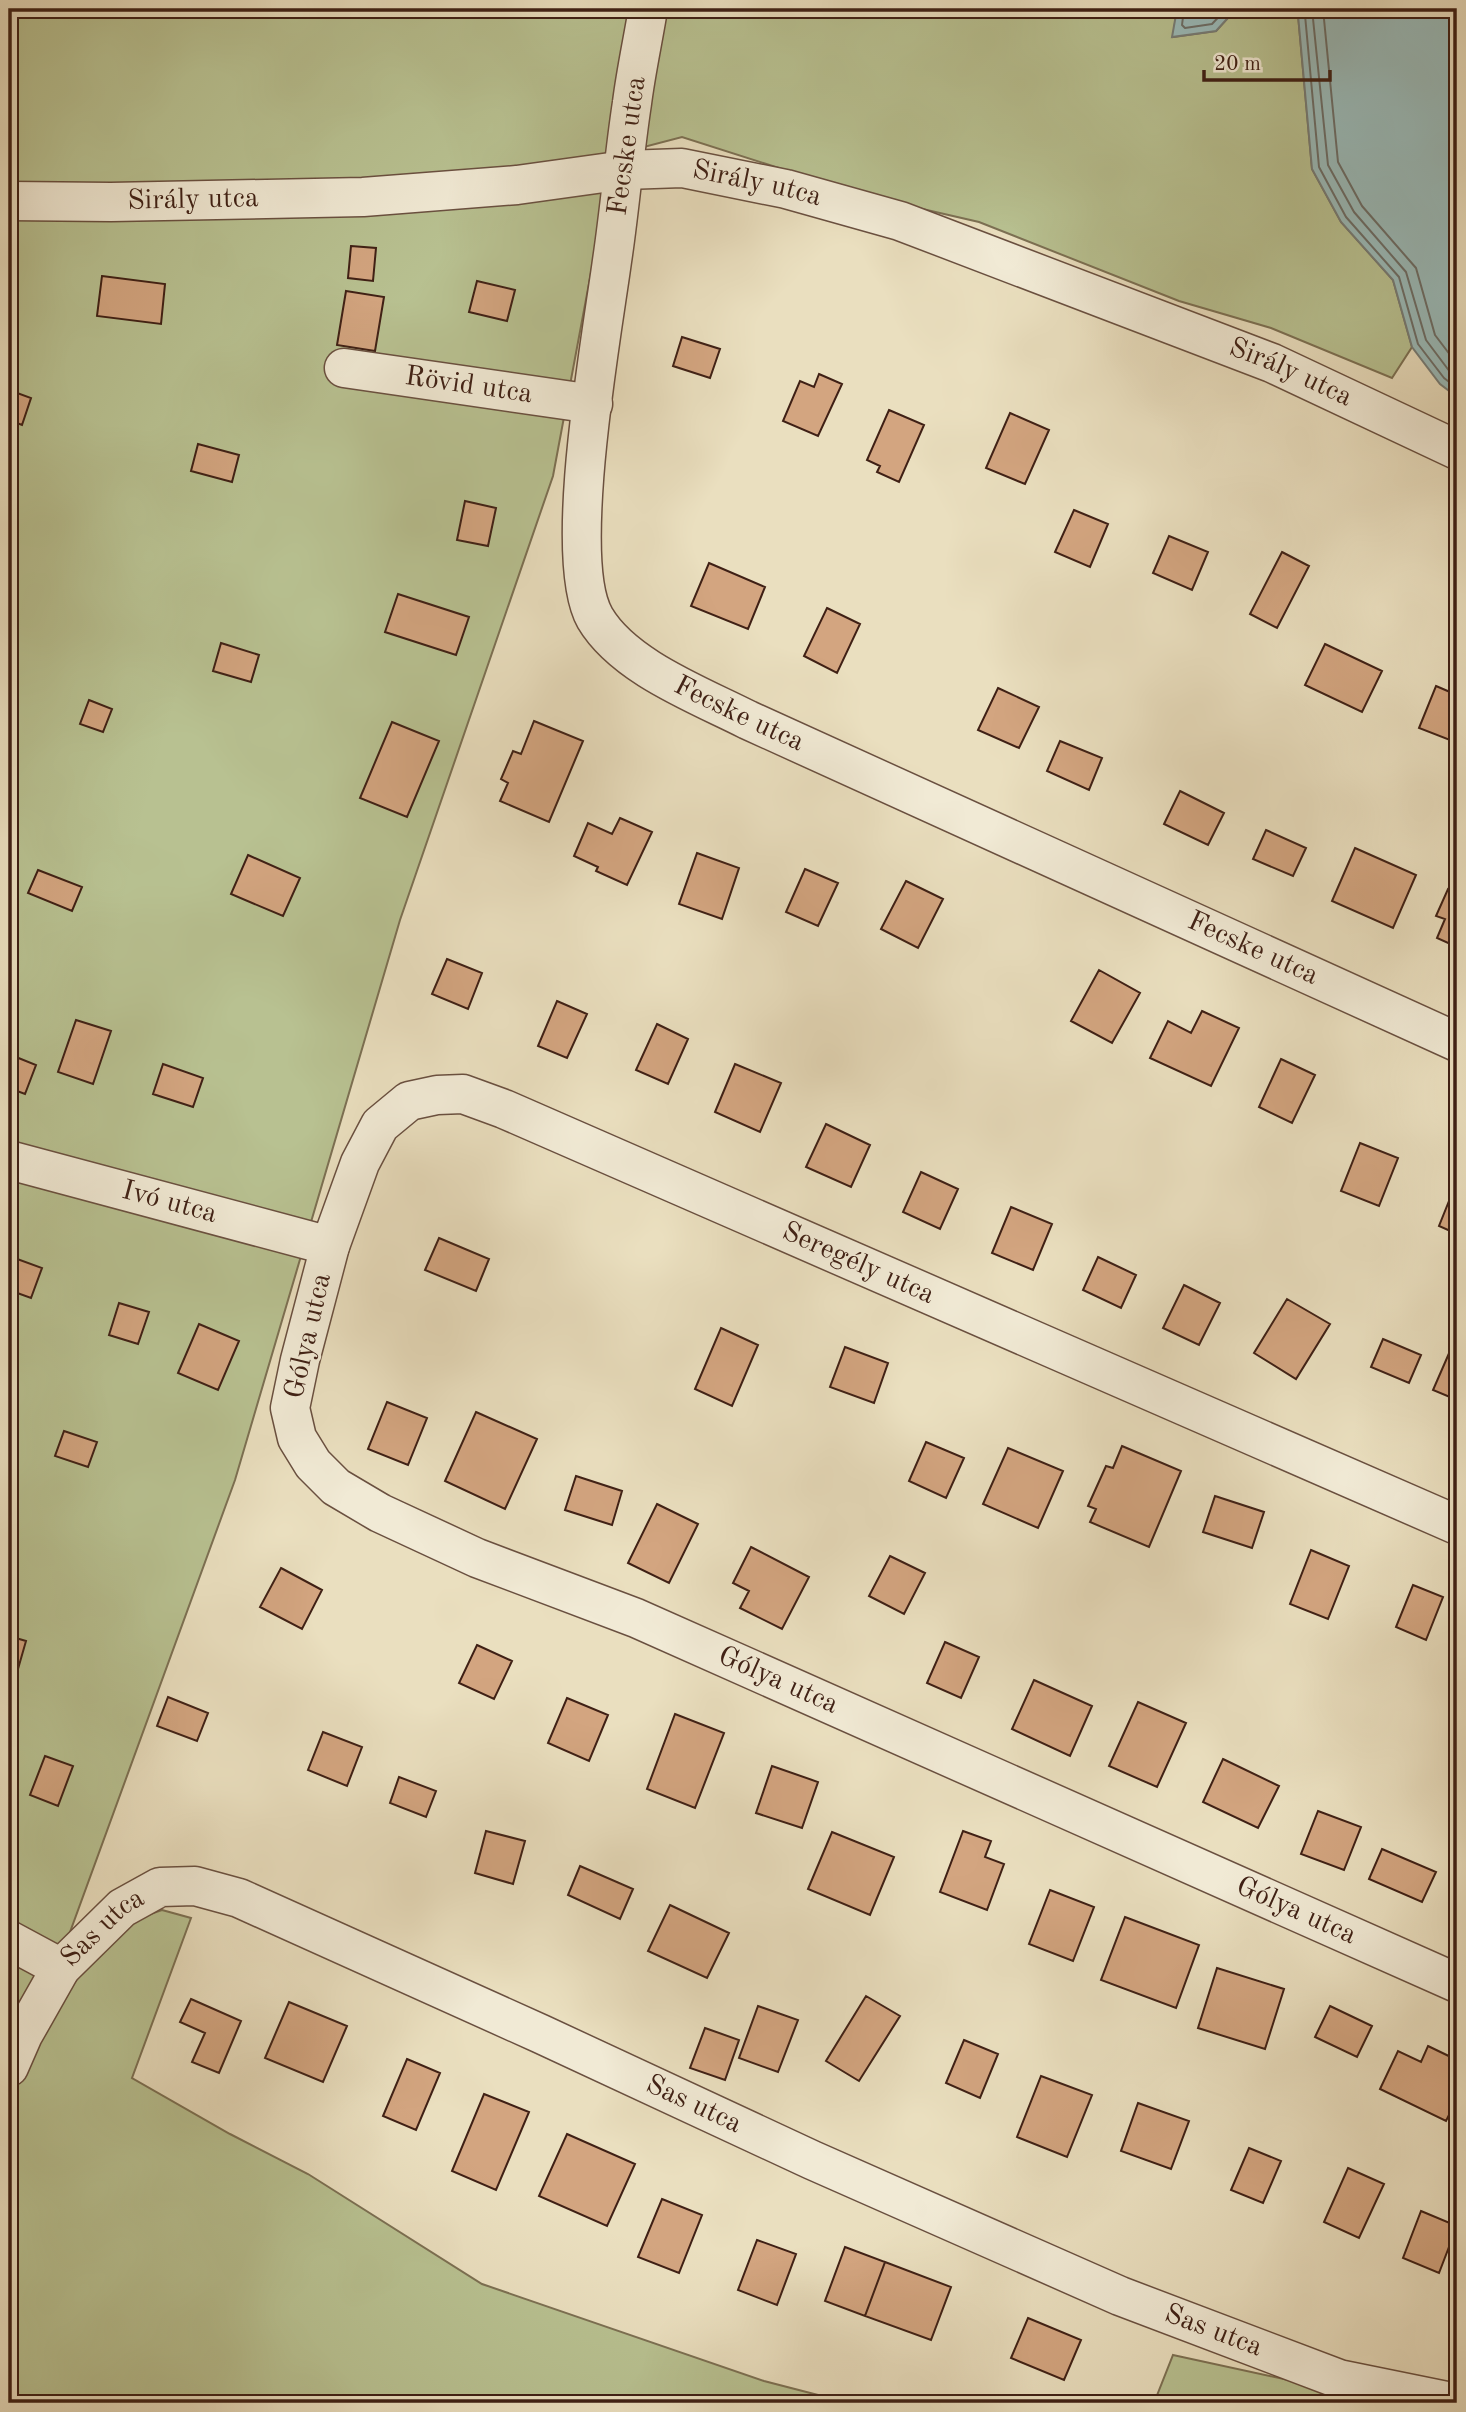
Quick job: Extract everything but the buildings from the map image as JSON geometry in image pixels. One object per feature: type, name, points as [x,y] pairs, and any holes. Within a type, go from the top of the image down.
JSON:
[{"type":"street","name":"Fecske utca","points":[[648,9],[632,104],[593,404],[583,507],[583,575],[595,618],[615,643],[644,666],[748,720],[1457,1042]]},
{"type":"street","name":"Sirály utca","points":[[9,201],[111,202],[363,197],[517,185],[625,170],[682,168],[786,190],[900,221],[1272,363],[1457,450]]},
{"type":"street","name":"Rövid utca","points":[[344,368],[593,404]]},
{"type":"street","name":"Seregély utca","points":[[330,1246],[360,1163],[380,1125],[409,1101],[437,1095],[463,1094],[1457,1525]]},
{"type":"street","name":"Ivó utca","points":[[9,1160],[330,1246]]},
{"type":"street","name":"Gólya utca","points":[[330,1246],[290,1408],[298,1438],[313,1464],[336,1487],[380,1513],[477,1558],[636,1618],[1457,1983]]},
{"type":"street","name":"Sas utca","points":[[9,2067],[23,2035],[61,1968],[122,1908],[160,1887],[195,1886],[239,1898],[800,2154],[1120,2296],[1339,2379],[1457,2403]]},
{"type":"street","points":[[9,1940],[61,1968]]},
{"type":"green space","points":[[9,9],[1115,9],[1124,15],[1130,9],[1177,9],[1173,37],[1216,31],[1236,9],[1282,9],[1298,15],[1312,169],[1341,222],[1393,280],[1412,347],[1392,378],[1271,328],[1179,301],[979,222],[866,196],[682,137],[613,155],[553,476],[400,920],[235,1480],[66,1943],[9,2046]]},
{"type":"green space","points":[[162,1910],[191,1918],[132,2078],[230,2134],[308,2174],[482,2284],[764,2381],[849,2403],[9,2403],[9,2074],[85,1960],[133,1920]]},
{"type":"green space","points":[[1173,2355],[1395,2403],[1154,2403]]},
{"type":"water","points":[[1177,9],[1236,9],[1216,31],[1172,37]]},
{"type":"water","points":[[1282,9],[1457,9],[1457,397],[1440,384],[1412,347],[1393,280],[1341,222],[1312,169],[1298,15]]}]
